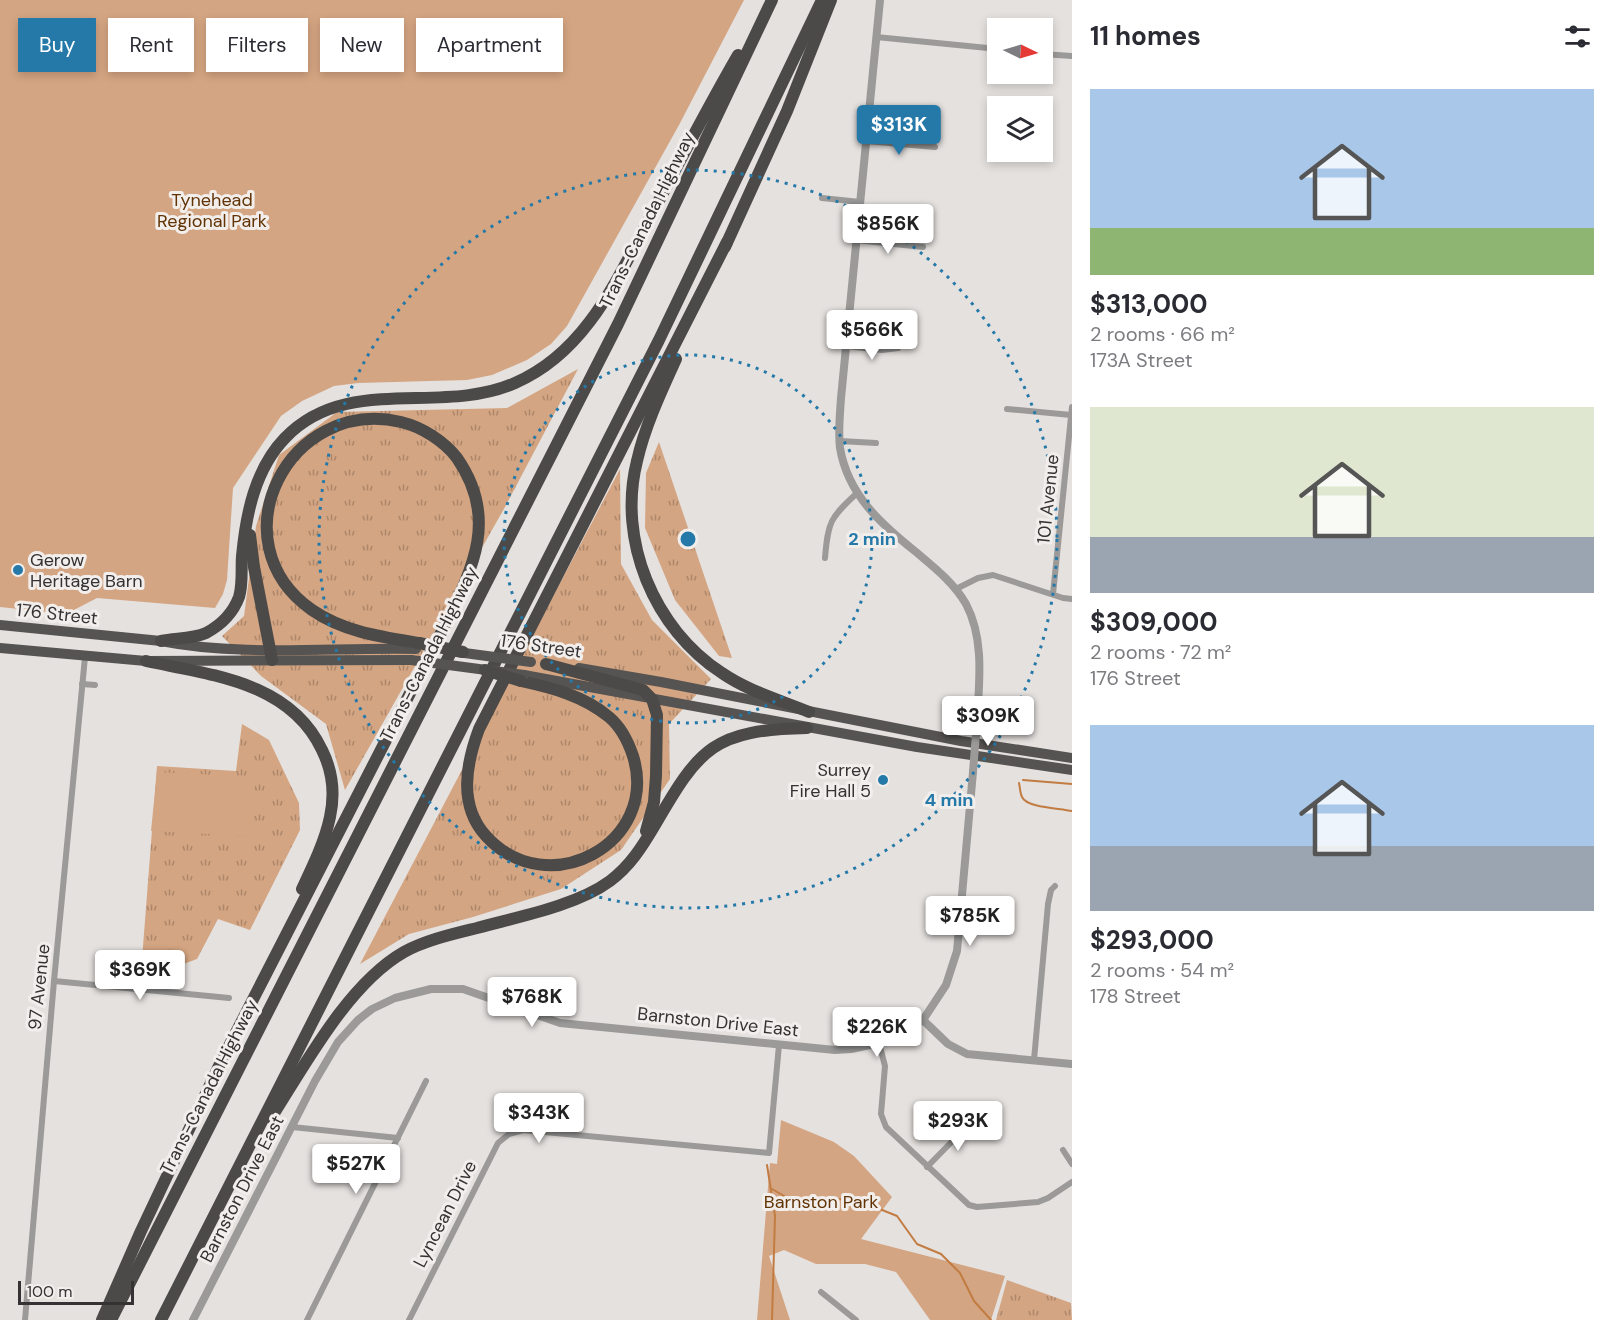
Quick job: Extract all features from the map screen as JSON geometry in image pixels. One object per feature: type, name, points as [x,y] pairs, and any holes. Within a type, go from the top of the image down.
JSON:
[{"type":"highway","points":[[161,640],[203,634],[220,624],[234,608],[241,590],[242,557],[254,489],[272,453],[297,426],[323,411],[366,399],[468,394],[491,390],[513,384],[558,358],[585,329],[604,303],[719,87],[771,0]]},
{"type":"highway","name":"Trans-Canada Highway","points":[[111,1320],[618,324],[771,0]]},
{"type":"highway","points":[[161,1320],[658,340],[822,0]]},
{"type":"highway","points":[[810,712],[735,681],[710,665],[692,649],[661,612],[639,561],[633,531],[632,499],[634,476],[643,438],[727,242],[787,111],[831,0]]},
{"type":"highway","points":[[485,670],[523,678],[574,696],[600,711],[620,729],[634,760],[636,772],[634,800],[626,822],[611,841],[594,853],[573,863],[550,866],[528,863],[506,853],[489,839],[476,822],[469,803],[466,778],[470,753],[479,729],[727,242]]},
{"type":"highway","points":[[225,1054],[446,623],[461,592],[478,546],[479,514],[474,489],[455,456],[442,443],[423,430],[387,419],[370,418],[349,421],[311,439],[293,455],[281,471],[272,492],[267,514],[272,558],[289,589],[311,610],[361,633],[417,646],[463,652]]},
{"type":"highway","points":[[249,513],[251,545],[271,654]]},
{"type":"highway","name":"176 Street","points":[[0,624],[161,640],[187,646],[271,654],[411,660],[485,670]]},
{"type":"highway","name":"176 Street","points":[[0,648],[146,661],[417,646]]},
{"type":"highway","name":"176 Street","points":[[463,652],[661,682],[961,741],[1072,758]]},
{"type":"highway","points":[[102,1320],[308,876],[326,832],[333,796],[326,757],[307,723],[282,702],[237,682],[146,661]]},
{"type":"highway","points":[[546,664],[643,690],[652,699],[657,710],[656,776],[650,821],[638,854]]},
{"type":"highway","name":"176 Street","points":[[523,678],[960,754],[1072,770]]},
{"type":"highway","points":[[244,1159],[347,1003],[384,967],[404,952],[443,937],[552,907],[595,890],[616,876],[638,854],[692,765],[711,748],[748,732],[807,728]]},
{"type":"street","name":"Barnston Drive East","points":[[193,1320],[338,1042],[358,1020],[395,998],[431,989],[463,989],[560,1023],[835,1050],[879,1043],[923,1020],[946,985],[957,951],[974,772],[980,672],[978,647],[970,614],[956,589],[932,565],[892,533],[856,494],[847,471],[840,441],[841,398],[880,0]]},
{"type":"street","points":[[876,37],[987,48]]},
{"type":"street","points":[[1053,55],[1072,56]]},
{"type":"street","points":[[866,141],[934,147]]},
{"type":"street","points":[[822,198],[860,202]]},
{"type":"street","points":[[856,240],[923,246]]},
{"type":"street","points":[[846,346],[882,350],[898,348]]},
{"type":"street","name":"101 Avenue","points":[[1053,594],[1072,407]]},
{"type":"street","points":[[1007,409],[1071,415]]},
{"type":"street","points":[[840,441],[876,443]]},
{"type":"street","points":[[825,558],[827,530],[832,520],[856,494]]},
{"type":"street","points":[[956,589],[978,578],[993,575],[1072,599]]},
{"type":"street","name":"97 Avenue","points":[[25,1320],[85,657]]},
{"type":"street","points":[[82,684],[95,685]]},
{"type":"street","points":[[1034,1060],[1048,904],[1050,890],[1055,886]]},
{"type":"street","points":[[54,981],[229,998]]},
{"type":"street","points":[[923,1020],[948,1044],[967,1054],[1072,1064]]},
{"type":"street","points":[[879,1043],[885,1066],[881,1114],[886,1127],[966,1203],[973,1207],[1038,1202],[1072,1182]]},
{"type":"street","name":"Lyncean Drive","points":[[409,1320],[498,1143],[509,1134],[523,1130],[769,1153],[778,1045]]},
{"type":"street","points":[[307,1320],[426,1081]]},
{"type":"street","points":[[927,1167],[973,1120]]},
{"type":"street","points":[[292,1127],[398,1138]]},
{"type":"street","points":[[1063,1150],[1072,1164]]},
{"type":"street","points":[[821,1292],[856,1320]]},
{"type":"green space","name":"Tynehead Regional Park","points":[[0,0],[744,0],[679,125],[567,326],[551,344],[527,360],[492,375],[467,380],[358,383],[334,386],[302,401],[281,416],[233,488],[227,580],[223,594],[215,608],[97,598],[66,614],[0,607]]},
{"type":"green space","points":[[578,369],[505,507],[345,790],[326,724],[261,676],[222,636],[244,616],[256,526],[279,455],[337,412],[507,408]]},
{"type":"green space","points":[[659,442],[732,658],[719,656],[675,600],[645,528],[646,473]]},
{"type":"green space","points":[[620,469],[621,564],[652,620],[711,679],[669,724],[670,779],[621,850],[561,889],[473,917],[409,934],[360,964]]},
{"type":"green space","points":[[242,724],[269,740],[299,803],[300,830],[250,930],[218,919],[197,959],[178,966],[142,959],[157,766],[236,771]]},
{"type":"green space","points":[[157,772],[256,777],[249,836],[151,831]]},
{"type":"green space","name":"Barnston Park","points":[[781,1120],[834,1142],[854,1156],[892,1197],[861,1239],[1005,1276],[991,1320],[930,1320],[896,1272],[865,1264],[816,1264],[784,1250],[769,1256],[790,1320],[757,1320],[770,1163],[777,1164]]},
{"type":"green space","points":[[1007,1280],[1071,1303],[1072,1320],[996,1320]]},
{"type":"waterway","points":[[1023,780],[1072,784]]},
{"type":"waterway","points":[[1019,783],[1020,792],[1025,801],[1044,807],[1072,811]]},
{"type":"waterway","points":[[767,1165],[775,1216],[772,1320]]},
{"type":"waterway","points":[[772,1189],[791,1200],[855,1199],[897,1216],[917,1244],[941,1254],[960,1273],[974,1301],[991,1320]]},
{"type":"place","name":"Gerow Heritage Barn","points":[[18,570]]},
{"type":"place","name":"Surrey Fire Hall 5","points":[[883,780]]}]
